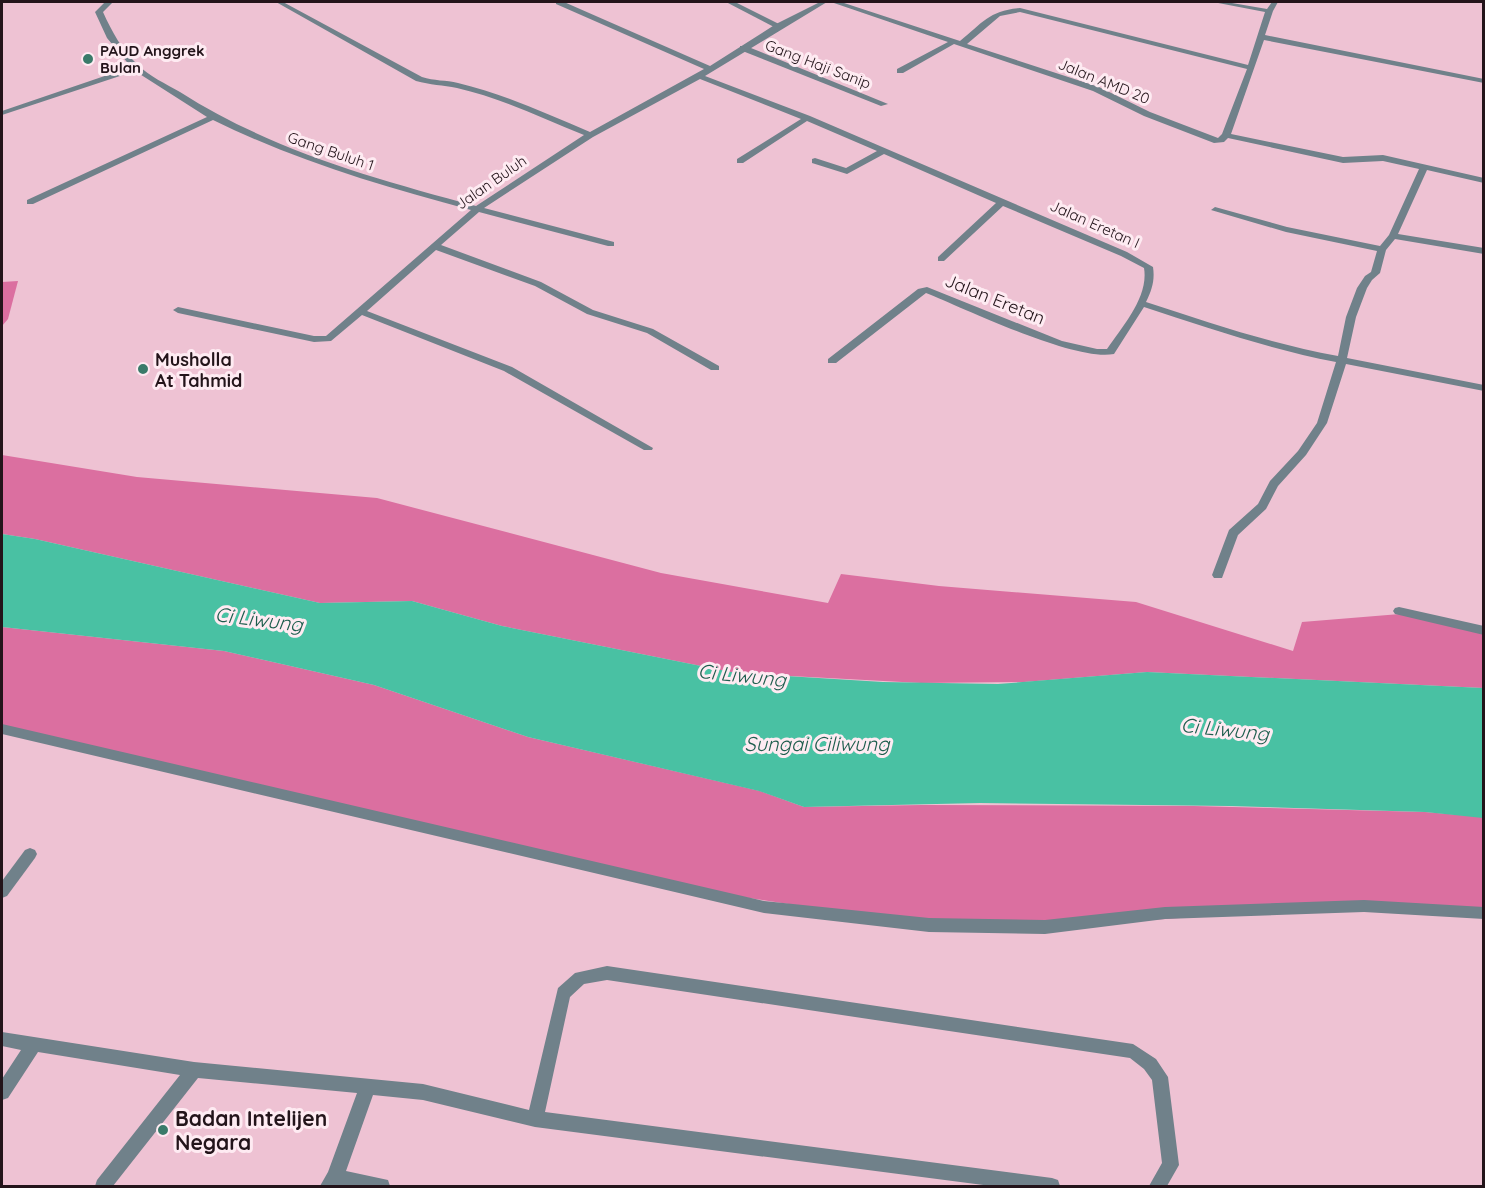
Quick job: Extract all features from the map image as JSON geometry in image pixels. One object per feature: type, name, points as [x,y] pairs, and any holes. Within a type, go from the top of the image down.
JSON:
[{"type":"street","name":"Gang Buluh 1","points":[[109,2],[99,12],[111,38],[136,68],[213,117],[300,156],[406,190],[611,244]]},
{"type":"street","points":[[279,2],[419,79],[431,83],[456,85],[513,102],[590,135]]},
{"type":"street","points":[[559,2],[710,69]]},
{"type":"street","points":[[730,2],[779,26]]},
{"type":"street","name":"Jalan Buluh","points":[[178,310],[314,339],[328,339],[362,312],[478,208],[590,135],[699,76],[779,26],[825,2]]},
{"type":"street","name":"Jalan AMD 20","points":[[835,2],[1096,89],[1209,139],[1221,140],[1226,135],[1343,160],[1383,158],[1484,181]]},
{"type":"street","points":[[1217,2],[1269,11]]},
{"type":"street","points":[[1226,135],[1262,37],[1269,11],[1275,2]]},
{"type":"street","points":[[900,71],[959,42],[1004,10],[1020,10],[1251,68]]},
{"type":"street","points":[[1262,37],[1484,81]]},
{"type":"street","name":"Gang Haji Sanip","points":[[743,48],[884,104]]},
{"type":"street","points":[[2,113],[136,68]]},
{"type":"street","name":"Jalan Eretan I","points":[[699,76],[807,118],[1124,254],[1148,267],[1150,276],[1141,303]]},
{"type":"street","points":[[30,202],[213,117]]},
{"type":"street","points":[[740,161],[807,118]]},
{"type":"street","points":[[815,161],[848,171],[884,151]]},
{"type":"street","points":[[1218,575],[1233,533],[1262,506],[1274,484],[1302,453],[1322,423],[1342,360],[1351,317],[1362,288],[1368,278],[1375,273],[1382,249],[1393,236],[1424,167]]},
{"type":"street","points":[[941,259],[1002,202]]},
{"type":"street","points":[[1215,210],[1275,226],[1382,249]]},
{"type":"street","points":[[1393,236],[1484,251]]},
{"type":"street","points":[[435,246],[538,284],[590,312],[650,331],[715,368]]},
{"type":"street","name":"Jalan Eretan","points":[[832,362],[921,291],[935,291],[1059,343],[1104,352],[1110,352],[1141,303]]},
{"type":"street","points":[[1141,303],[1245,337],[1300,352],[1484,388]]},
{"type":"street","points":[[362,312],[508,369],[648,448]]},
{"type":"street","points":[[1399,611],[1484,631]]},
{"type":"street","points":[[2,729],[764,907],[929,925],[1044,927],[1165,913],[1364,906],[1484,913]]},
{"type":"street","points":[[2,892],[30,854]]},
{"type":"street","points":[[535,1119],[563,993],[580,978],[607,973],[1133,1051],[1150,1064],[1160,1077],[1171,1165],[1157,1186]]},
{"type":"street","points":[[2,1039],[194,1070],[423,1092],[535,1119],[1052,1186]]},
{"type":"street","points":[[2,1092],[34,1044]]},
{"type":"street","points":[[103,1186],[194,1070]]},
{"type":"street","points":[[367,1088],[331,1182],[382,1186]]},
{"type":"shaded area","points":[[18,281],[8,319],[2,326],[2,282]]},
{"type":"shaded area","points":[[2,455],[137,477],[377,498],[661,573],[828,603],[841,574],[939,586],[1136,602],[1293,651],[1302,622],[1400,614],[1483,631],[1483,688],[1147,672],[1024,682],[921,683],[736,673],[502,626],[412,601],[320,603],[35,539],[2,534]]},
{"type":"shaded area","points":[[2,627],[224,651],[374,685],[528,737],[760,791],[804,807],[1194,806],[1425,812],[1483,817],[1483,913],[1364,906],[1044,927],[929,925],[669,886],[2,728]]},
{"type":"water","name":"Sungai Ciliwung","points":[[2,534],[35,539],[320,603],[412,601],[502,626],[736,673],[883,682],[998,684],[1147,672],[1483,688],[1483,818],[1425,812],[1229,806],[980,803],[804,807],[759,791],[528,737],[374,685],[224,651],[2,627]]},
{"type":"place","name":"PAUD Anggrek Bulan","points":[[88,59]]},
{"type":"place","name":"Musholla At Tahmid","points":[[143,369]]},
{"type":"place","name":"Badan Intelijen Negara","points":[[163,1130]]},
{"type":"water label","name":"Ci Liwung","points":[[259,619]]},
{"type":"water label","name":"Ci Liwung","points":[[742,675]]},
{"type":"water label","name":"Ci Liwung","points":[[1225,729]]}]
